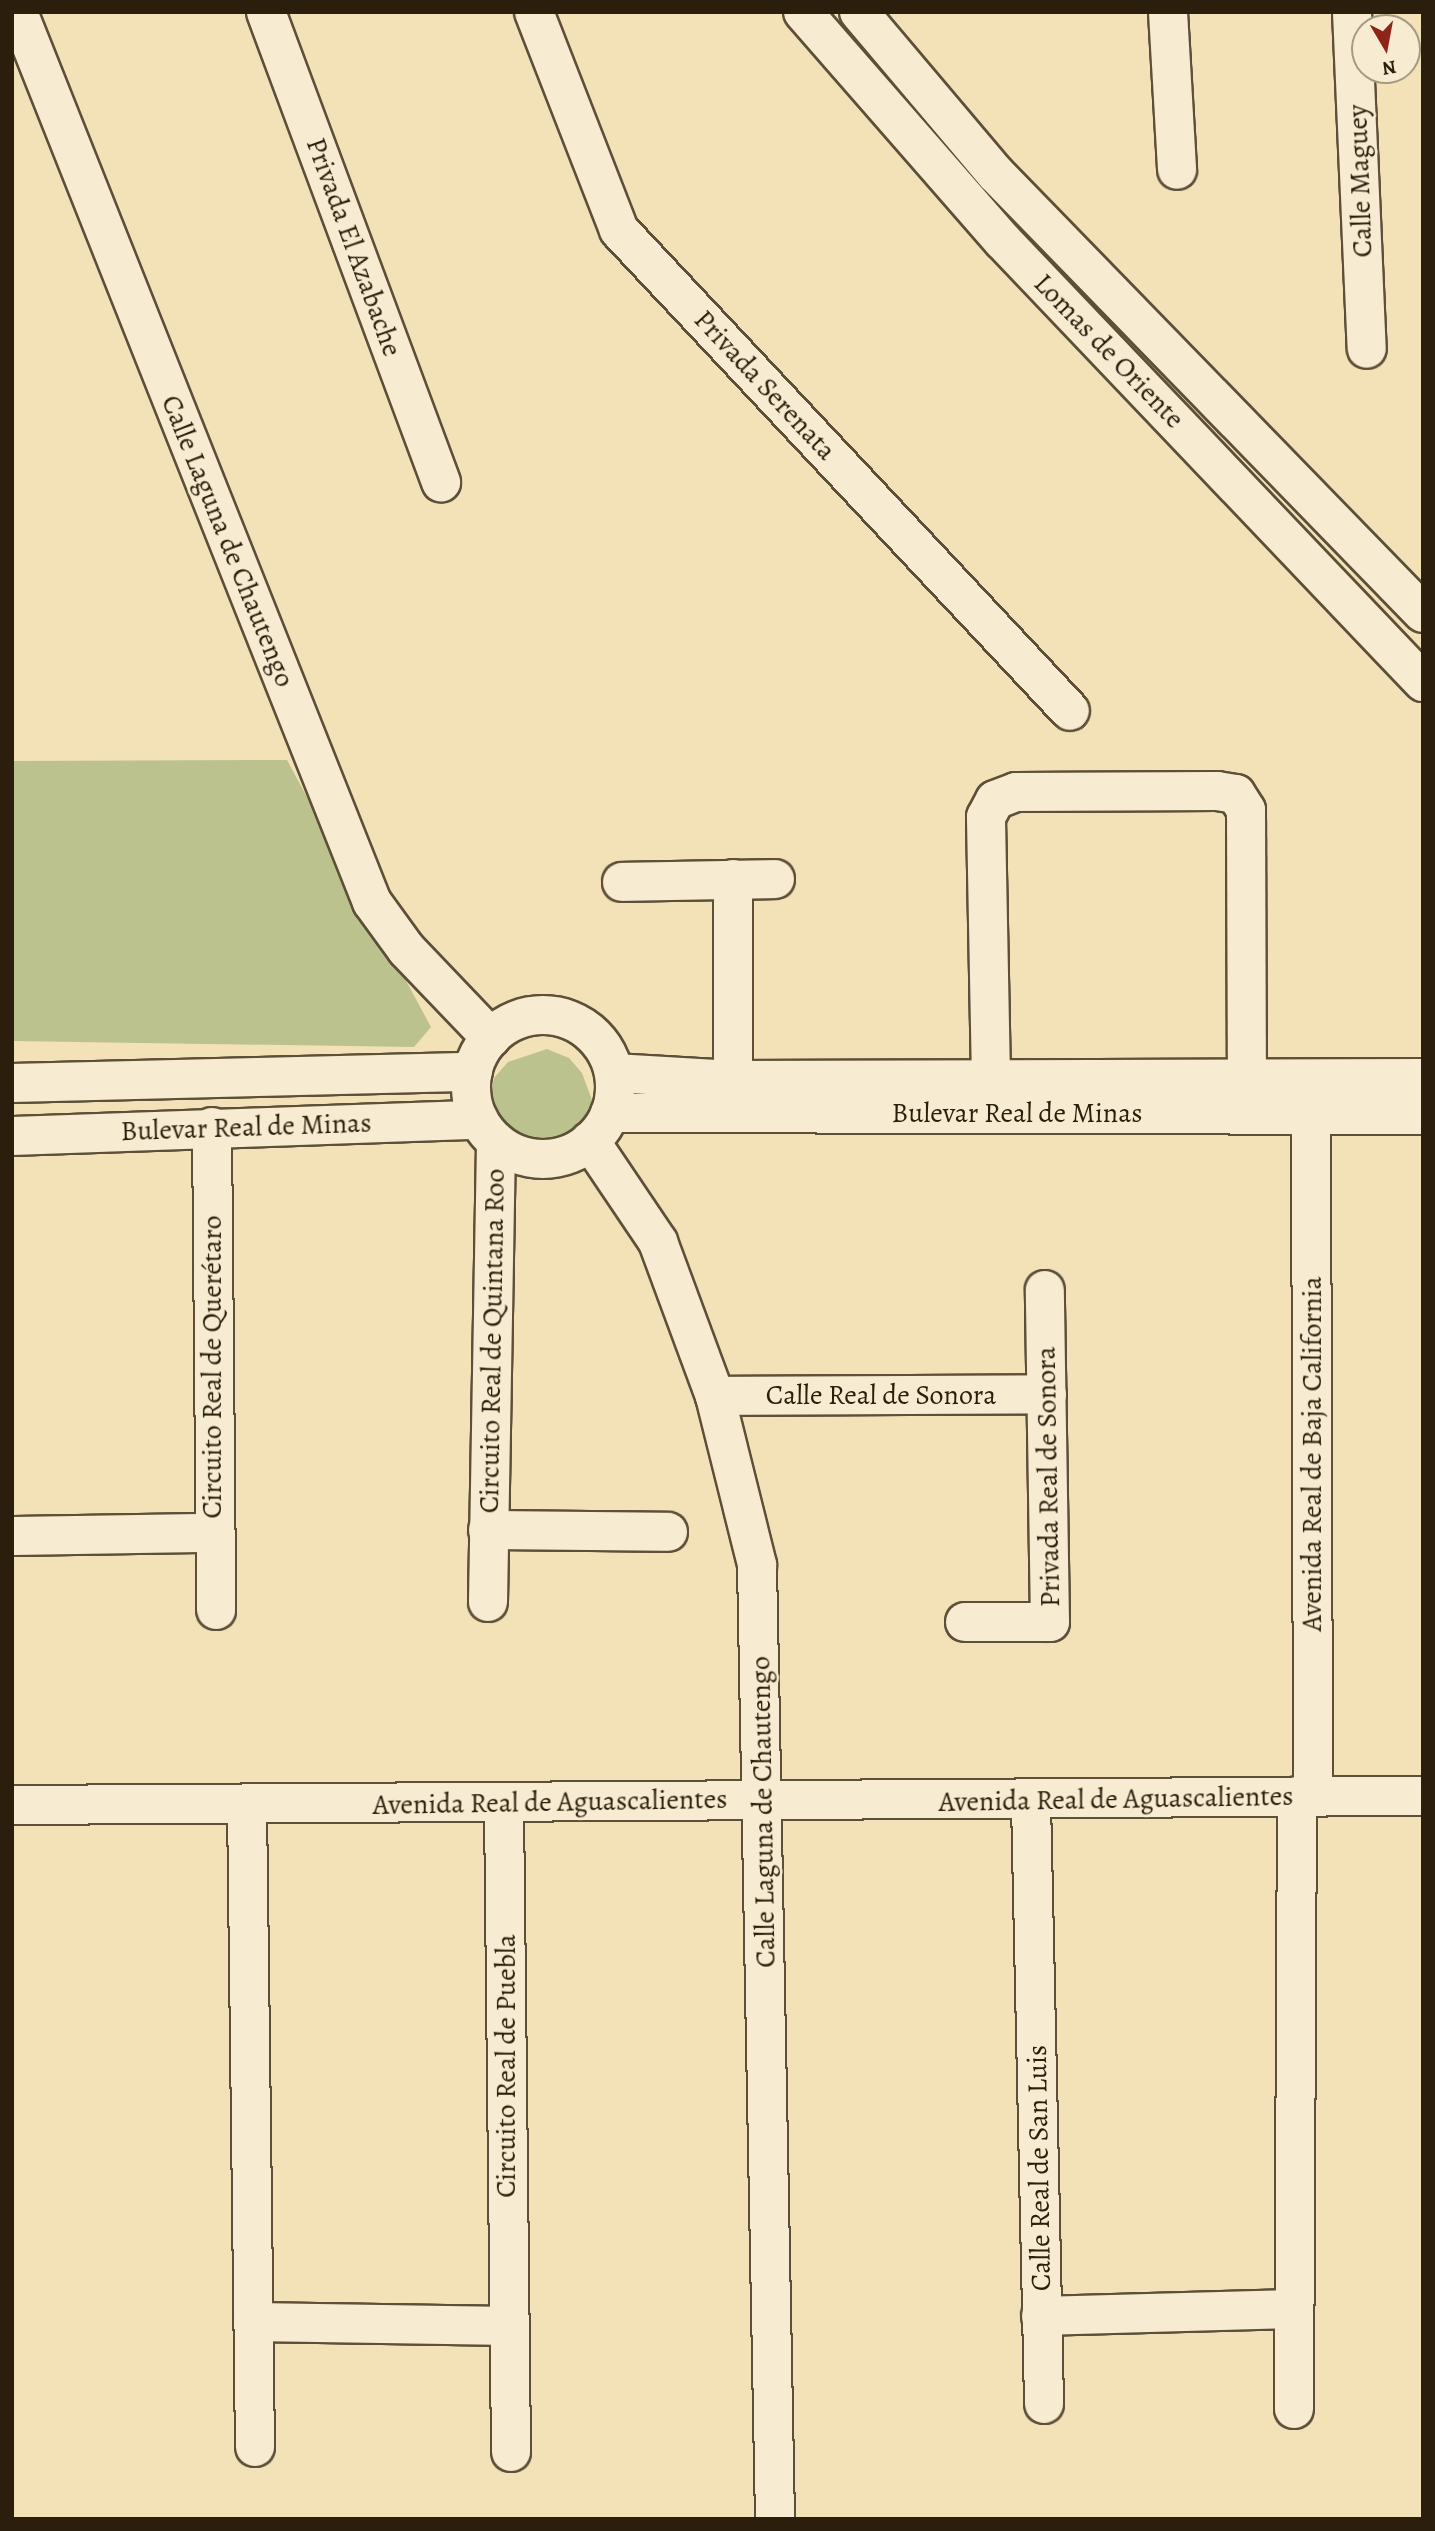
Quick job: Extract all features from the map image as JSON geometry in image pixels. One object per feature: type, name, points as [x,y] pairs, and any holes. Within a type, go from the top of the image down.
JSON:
[{"type":"street","name":"Calle Laguna de Chautengo","points":[[18,12],[372,902],[406,949],[491,1038]]},
{"type":"street","name":"Privada El Azabache","points":[[266,12],[442,482]]},
{"type":"street","name":"Privada Serenata","points":[[534,12],[619,230],[1070,711]]},
{"type":"street","name":"Lomas de Oriente","points":[[803,12],[1003,241],[1423,682]]},
{"type":"street","name":"Lomas de Oriente","points":[[859,12],[996,174],[1423,613]]},
{"type":"street","points":[[1168,12],[1177,170]]},
{"type":"street","name":"Calle Maguey","points":[[1352,12],[1367,349]]},
{"type":"street","points":[[991,1079],[986,817],[995,800],[1016,792],[1217,791],[1236,794],[1246,810],[1247,1079]]},
{"type":"street","points":[[622,882],[775,879]]},
{"type":"street","points":[[733,880],[733,1080]]},
{"type":"street","points":[[527,1017],[572,1021],[606,1051],[614,1073],[600,1127],[554,1158],[513,1153],[488,1131],[472,1072],[491,1038],[527,1017]]},
{"type":"street","name":"Bulevar Real de Minas","points":[[12,1083],[472,1072]]},
{"type":"street","name":"Bulevar Real de Minas","points":[[614,1073],[733,1080],[1423,1078]]},
{"type":"street","name":"Bulevar Real de Minas","points":[[600,1127],[1311,1113],[1423,1115]]},
{"type":"street","name":"Avenida Real de Baja California","points":[[1305,1796],[1311,1113]]},
{"type":"street","name":"Bulevar Real de Minas","points":[[12,1136],[212,1127],[488,1131]]},
{"type":"street","name":"Circuito Real de Querétaro","points":[[12,1536],[212,1533],[212,1127]]},
{"type":"street","name":"Calle Laguna de Chautengo","points":[[600,1127],[658,1242],[715,1395],[757,1565],[765,1800],[775,2519]]},
{"type":"street","name":"Circuito Real de Quintana Roo","points":[[488,1131],[488,1530],[668,1532]]},
{"type":"street","name":"Privada Real de Sonora","points":[[965,1622],[1050,1622],[1045,1290]]},
{"type":"street","name":"Calle Real de Sonora","points":[[715,1395],[1047,1394]]},
{"type":"street","points":[[488,1530],[488,1602]]},
{"type":"street","points":[[212,1533],[216,1610]]},
{"type":"street","points":[[1294,2409],[1292,2309],[1305,1796]]},
{"type":"street","name":"Avenida Real de Aguascalientes","points":[[12,1805],[504,1805],[765,1800],[1031,1802],[1423,1796]]},
{"type":"street","name":"Calle Real de San Luis","points":[[1031,1802],[1041,2316],[1292,2309]]},
{"type":"street","points":[[247,1804],[256,2322],[255,2447]]},
{"type":"street","name":"Circuito Real de Puebla","points":[[504,1805],[511,2452]]},
{"type":"street","points":[[1041,2316],[1044,2404]]},
{"type":"street","points":[[256,2322],[508,2326]]},
{"type":"green space","points":[[287,760],[431,1027],[414,1047],[12,1041],[12,761]]},
{"type":"green space","points":[[547,1049],[569,1058],[582,1073],[592,1100],[588,1128],[576,1146],[545,1155],[508,1144],[496,1128],[490,1099],[494,1078],[508,1062]]}]
